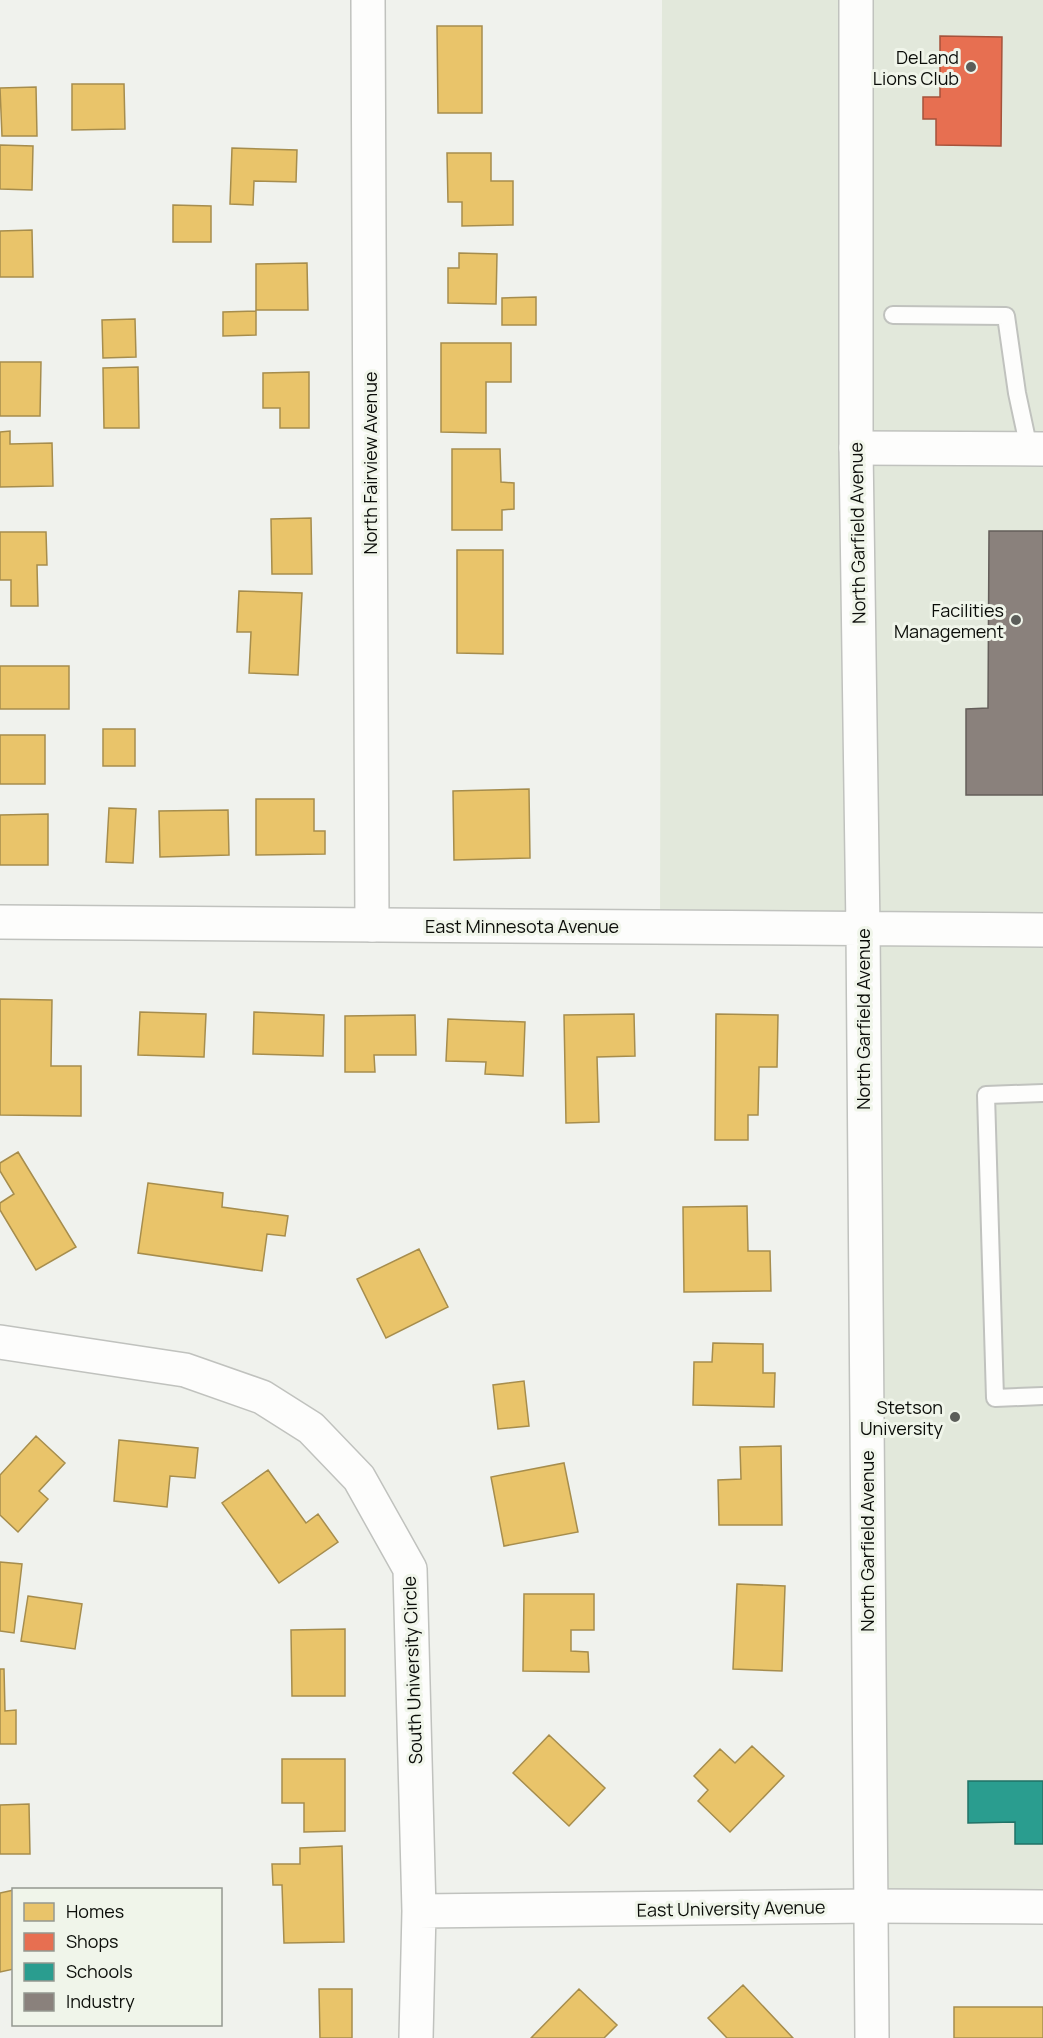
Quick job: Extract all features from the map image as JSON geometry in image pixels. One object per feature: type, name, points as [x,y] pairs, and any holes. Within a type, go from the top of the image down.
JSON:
[{"type":"street","name":"North Fairview Avenue","points":[[369,0],[372,925]]},
{"type":"street","name":"North Garfield Avenue","points":[[856,0],[856,448],[872,2038]]},
{"type":"street","points":[[856,448],[1036,449]]},
{"type":"street","name":"East Minnesota Avenue","points":[[0,922],[1043,930]]},
{"type":"street","name":"South University Circle","points":[[0,1342],[185,1370],[262,1397],[311,1428],[359,1478],[410,1569],[419,1911],[416,2038]]},
{"type":"street","name":"East University Avenue","points":[[419,1911],[870,1906],[1043,1907]]},
{"type":"lane","points":[[893,315],[1006,316],[1017,393],[1036,449]]},
{"type":"lane","points":[[1043,1093],[986,1095],[995,1398],[1043,1396]]},
{"type":"shaded area","name":"Stetson University","points":[[662,0],[1043,0],[1043,1908],[870,1906],[862,929],[660,927]]},
{"type":"building: Homes","points":[[437,26],[482,26],[482,113],[438,113]]},
{"type":"building: Homes","points":[[72,84],[124,84],[125,129],[72,130]]},
{"type":"building: Homes","points":[[36,87],[37,136],[2,136],[0,88]]},
{"type":"building: Homes","points":[[0,145],[33,146],[32,190],[0,189]]},
{"type":"building: Homes","points":[[232,148],[297,150],[296,182],[254,181],[253,205],[230,204]]},
{"type":"building: Homes","points":[[447,153],[491,153],[491,181],[513,181],[513,225],[462,226],[462,202],[448,202]]},
{"type":"building: Homes","points":[[173,205],[211,206],[211,242],[173,242]]},
{"type":"building: Homes","points":[[32,230],[33,277],[0,277],[0,231]]},
{"type":"building: Homes","points":[[459,253],[497,254],[496,304],[448,303],[448,268],[459,268]]},
{"type":"building: Homes","points":[[307,263],[308,310],[256,310],[256,264]]},
{"type":"building: Homes","points":[[536,297],[536,325],[502,325],[502,298]]},
{"type":"building: Homes","points":[[256,311],[256,335],[223,336],[223,312]]},
{"type":"building: Homes","points":[[135,319],[136,357],[103,358],[102,320]]},
{"type":"building: Homes","points":[[441,343],[511,343],[511,382],[486,382],[486,433],[441,432]]},
{"type":"building: Homes","points":[[0,362],[41,362],[40,416],[0,416]]},
{"type":"building: Homes","points":[[138,367],[139,428],[104,428],[103,368]]},
{"type":"building: Homes","points":[[309,372],[309,428],[280,428],[280,408],[263,408],[263,373]]},
{"type":"building: Homes","points":[[10,431],[10,444],[52,443],[53,486],[0,487],[0,432]]},
{"type":"building: Homes","points":[[452,449],[500,449],[501,482],[514,483],[514,509],[502,510],[502,530],[452,530]]},
{"type":"building: Homes","points":[[311,518],[312,574],[272,574],[271,519]]},
{"type":"building: Homes","points":[[0,532],[46,532],[47,565],[37,565],[38,606],[11,606],[11,580],[0,580]]},
{"type":"building: Homes","points":[[457,550],[503,550],[503,654],[457,653]]},
{"type":"building: Homes","points":[[239,591],[302,593],[298,675],[249,673],[251,632],[237,632]]},
{"type":"building: Homes","points":[[0,666],[69,666],[69,709],[0,709]]},
{"type":"building: Homes","points":[[103,729],[135,729],[135,766],[103,766]]},
{"type":"building: Homes","points":[[0,735],[45,735],[45,784],[0,784]]},
{"type":"building: Homes","points":[[529,789],[530,858],[454,860],[453,791]]},
{"type":"building: Homes","points":[[256,799],[314,799],[314,831],[325,831],[325,854],[256,855]]},
{"type":"building: Homes","points":[[109,808],[136,809],[133,863],[106,862]]},
{"type":"building: Homes","points":[[228,810],[229,855],[160,857],[159,811]]},
{"type":"building: Homes","points":[[48,814],[48,865],[0,865],[0,815]]},
{"type":"building: Homes","points":[[0,999],[52,1000],[51,1066],[81,1066],[81,1116],[0,1115]]},
{"type":"building: Homes","points":[[140,1012],[206,1014],[204,1057],[138,1055]]},
{"type":"building: Homes","points":[[254,1012],[324,1015],[323,1056],[253,1054]]},
{"type":"building: Homes","points":[[634,1014],[635,1056],[597,1057],[599,1122],[566,1123],[564,1015]]},
{"type":"building: Homes","points":[[716,1014],[778,1015],[777,1067],[759,1067],[758,1115],[748,1115],[748,1140],[715,1140]]},
{"type":"building: Homes","points":[[415,1015],[416,1055],[374,1055],[375,1072],[345,1072],[345,1016]]},
{"type":"building: Homes","points":[[448,1019],[525,1022],[523,1076],[485,1074],[486,1062],[446,1061]]},
{"type":"building: Homes","points":[[18,1152],[76,1247],[36,1270],[0,1210],[0,1203],[14,1194],[0,1171],[0,1163]]},
{"type":"building: Homes","points":[[148,1183],[223,1193],[222,1207],[288,1216],[285,1236],[267,1234],[262,1271],[138,1253]]},
{"type":"building: Homes","points":[[747,1206],[748,1251],[770,1251],[771,1291],[684,1292],[683,1207]]},
{"type":"building: Homes","points":[[419,1249],[448,1307],[386,1338],[357,1279]]},
{"type":"building: Homes","points":[[713,1343],[763,1344],[763,1373],[775,1373],[774,1407],[693,1405],[694,1362],[712,1362]]},
{"type":"building: Homes","points":[[524,1381],[529,1426],[498,1429],[493,1385]]},
{"type":"building: Homes","points":[[36,1436],[65,1463],[39,1491],[48,1499],[18,1532],[0,1515],[0,1475]]},
{"type":"building: Homes","points":[[119,1440],[198,1448],[195,1478],[170,1476],[167,1507],[114,1501]]},
{"type":"building: Homes","points":[[781,1446],[782,1525],[719,1525],[718,1480],[741,1479],[740,1447]]},
{"type":"building: Homes","points":[[564,1463],[578,1532],[504,1546],[491,1477]]},
{"type":"building: Homes","points":[[268,1470],[306,1523],[318,1514],[338,1542],[279,1583],[222,1503]]},
{"type":"building: Homes","points":[[0,1562],[22,1564],[14,1633],[0,1631]]},
{"type":"building: Homes","points":[[737,1584],[785,1586],[782,1671],[733,1669]]},
{"type":"building: Homes","points":[[524,1594],[594,1594],[594,1630],[571,1630],[571,1651],[588,1652],[589,1672],[523,1671]]},
{"type":"building: Homes","points":[[28,1596],[82,1604],[75,1649],[21,1641]]},
{"type":"building: Homes","points":[[345,1629],[345,1696],[292,1696],[291,1630]]},
{"type":"building: Homes","points":[[0,1669],[4,1669],[5,1711],[16,1710],[16,1744],[0,1744]]},
{"type":"building: Homes","points":[[549,1735],[605,1788],[569,1826],[513,1773]]},
{"type":"building: Homes","points":[[752,1746],[784,1776],[730,1832],[698,1801],[708,1790],[694,1776],[720,1749],[735,1763]]},
{"type":"building: Homes","points":[[282,1759],[345,1759],[345,1831],[304,1832],[304,1803],[282,1803]]},
{"type":"building: Homes","points":[[29,1804],[30,1854],[0,1854],[0,1805]]},
{"type":"building: Homes","points":[[342,1846],[344,1942],[284,1943],[282,1885],[273,1885],[272,1864],[300,1864],[300,1848]]},
{"type":"building: Homes","points":[[12,1890],[12,1969],[0,1972],[0,1893]]},
{"type":"building: Homes","points":[[743,1985],[793,2038],[727,2038],[708,2018]]},
{"type":"building: Homes","points":[[319,1989],[352,1989],[352,2038],[320,2038]]},
{"type":"building: Homes","points":[[579,1989],[617,2025],[604,2038],[531,2038]]},
{"type":"building: Homes","points":[[954,2007],[1043,2007],[1043,2038],[954,2038]]},
{"type":"building: Shops","name":"DeLand Lions Club","points":[[940,36],[1002,37],[1001,146],[936,145],[936,119],[923,119],[923,97],[940,97]]},
{"type":"building: Schools","points":[[968,1781],[1043,1781],[1043,1844],[1015,1844],[1015,1822],[968,1823]]},
{"type":"building: Industry","name":"Facilities Management","points":[[989,531],[1043,531],[1043,795],[966,795],[966,709],[988,708]]},
{"type":"place","name":"DeLand Lions Club","points":[[971,67]]},
{"type":"place","name":"Facilities Management","points":[[1016,620]]},
{"type":"place","name":"Stetson University","points":[[955,1417]]}]
